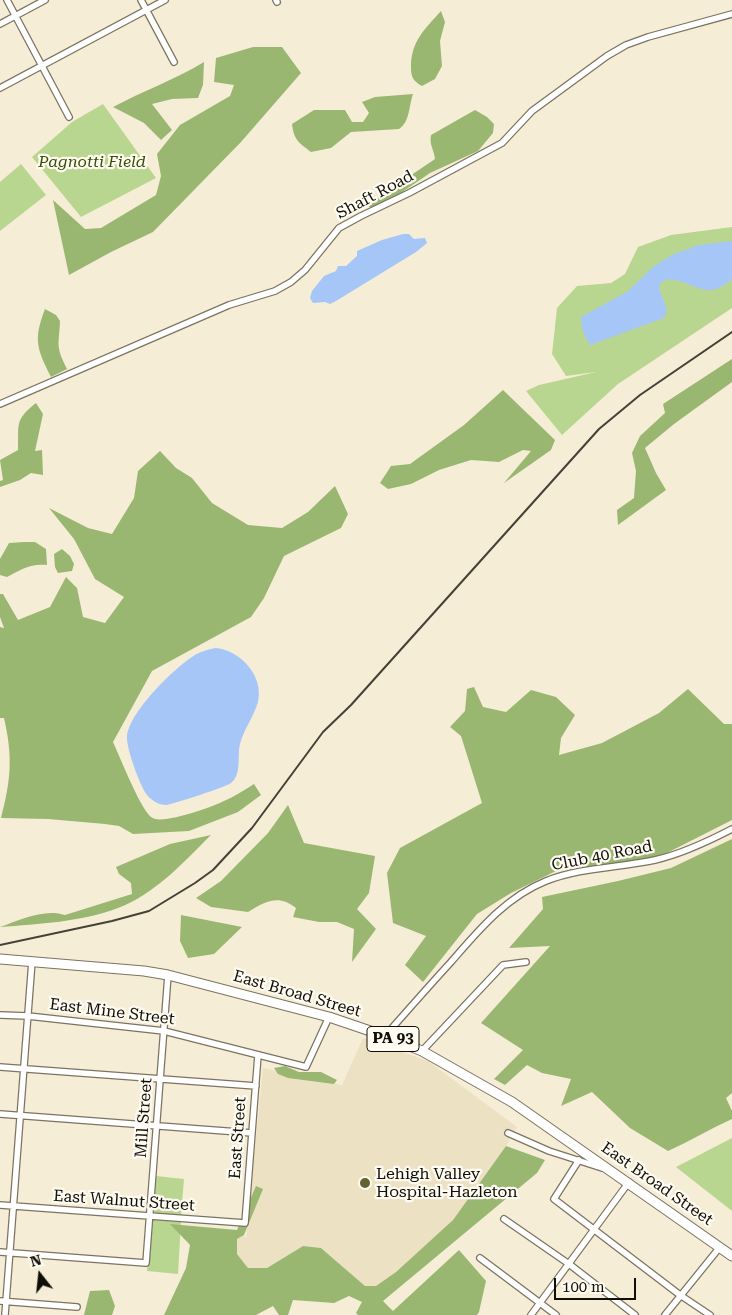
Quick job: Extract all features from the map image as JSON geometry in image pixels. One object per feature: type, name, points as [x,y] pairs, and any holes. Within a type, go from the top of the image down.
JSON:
[{"type":"highway","name":"East Broad Street","points":[[0,959],[144,970],[328,1017],[385,1036],[422,1052],[512,1102],[629,1182],[732,1256]]},
{"type":"street","points":[[7,0],[69,117]]},
{"type":"street","points":[[0,24],[45,0]]},
{"type":"street","points":[[141,0],[174,62]]},
{"type":"street","points":[[0,88],[165,0]]},
{"type":"street","name":"Shaft Road","points":[[0,404],[229,305],[275,291],[292,282],[305,270],[339,228],[502,143],[532,111],[607,56],[626,45],[648,36],[732,14]]},
{"type":"street","name":"Club 40 Road","points":[[385,1036],[493,915],[526,892],[548,881],[571,874],[654,860],[684,852],[732,829]]},
{"type":"street","points":[[5,1315],[3,1301],[10,1253],[32,961]]},
{"type":"street","points":[[422,1052],[502,965],[526,962]]},
{"type":"street","name":"Mill Street","points":[[10,1253],[146,1263],[168,975]]},
{"type":"street","name":"East Mine Street","points":[[0,1015],[28,1016],[164,1031],[306,1066],[328,1017]]},
{"type":"street","name":"East Street","points":[[245,1223],[258,1055]]},
{"type":"street","points":[[0,1067],[256,1086]]},
{"type":"street","points":[[0,1114],[252,1132]]},
{"type":"street","points":[[508,1133],[550,1151],[616,1173]]},
{"type":"street","points":[[579,1160],[554,1199],[680,1295],[710,1315]]},
{"type":"street","points":[[531,1315],[629,1182]]},
{"type":"street","name":"East Walnut Street","points":[[0,1205],[245,1223]]},
{"type":"street","points":[[504,1219],[569,1264],[635,1315]]},
{"type":"street","points":[[665,1315],[720,1247]]},
{"type":"street","points":[[0,1252],[10,1253]]},
{"type":"street","points":[[480,1258],[556,1315]]},
{"type":"street","points":[[3,1301],[77,1307]]},
{"type":"shaded area","name":"Lehigh Valley Hospital-Hazleton","points":[[363,1038],[428,1061],[517,1127],[506,1146],[453,1220],[396,1272],[376,1286],[365,1286],[321,1248],[303,1246],[267,1268],[248,1268],[237,1254],[237,1239],[244,1235],[246,1238],[263,1068],[342,1085]]},
{"type":"green space","points":[[441,11],[445,22],[440,41],[442,66],[435,79],[422,86],[413,78],[411,73],[413,50],[420,36]]},
{"type":"green space","points":[[253,47],[282,47],[301,73],[241,142],[153,232],[69,275],[53,200],[85,229],[101,228],[156,195],[161,176],[157,154],[180,125],[230,96],[234,85],[214,82],[216,58]]},
{"type":"green space","points":[[204,62],[203,85],[198,98],[172,99],[152,104],[172,130],[161,140],[144,123],[113,107],[182,74]]},
{"type":"green space","points":[[413,94],[407,118],[399,129],[351,132],[331,148],[311,152],[295,137],[292,124],[314,110],[345,110],[352,122],[363,122],[369,113],[362,102],[375,97]]},
{"type":"green space","name":"Pagnotti Field","points":[[103,104],[156,178],[81,217],[32,157],[72,122]]},
{"type":"green space","points":[[475,110],[494,124],[493,133],[478,151],[430,173],[392,199],[371,208],[367,205],[435,159],[431,135]]},
{"type":"green space","points":[[21,164],[46,195],[0,231],[0,182]]},
{"type":"green space","points":[[732,227],[732,308],[618,384],[562,435],[526,391],[539,385],[596,372],[566,376],[552,354],[557,308],[577,286],[611,283],[625,274],[638,247],[671,235]]},
{"type":"green space","points":[[45,309],[56,315],[60,321],[59,350],[67,369],[51,377],[42,359],[38,344],[39,329]]},
{"type":"green space","points":[[732,359],[732,382],[674,424],[645,448],[666,490],[618,525],[617,510],[634,498],[636,471],[632,453],[640,436],[665,413],[663,404]]},
{"type":"green space","points":[[503,390],[555,440],[551,450],[504,483],[531,451],[523,450],[499,462],[471,460],[439,470],[411,484],[388,489],[380,483],[391,466],[410,464],[464,425]]},
{"type":"green space","points":[[36,403],[43,414],[35,451],[42,450],[43,475],[31,473],[20,480],[0,487],[0,481],[3,480],[0,460],[18,450],[19,424],[24,414]]},
{"type":"green space","points":[[160,451],[176,468],[192,478],[212,503],[248,525],[282,528],[308,512],[335,486],[348,514],[341,528],[284,556],[264,598],[251,617],[152,671],[113,742],[141,804],[151,817],[156,819],[186,815],[209,807],[232,798],[254,784],[261,795],[238,812],[189,831],[133,834],[119,826],[105,824],[48,819],[1,818],[9,780],[10,757],[4,718],[0,718],[0,627],[4,628],[0,617],[0,594],[3,594],[18,620],[50,607],[66,577],[77,588],[83,617],[105,623],[124,597],[95,579],[74,539],[49,508],[88,528],[112,534],[134,498],[138,471]]},
{"type":"green space","points":[[35,542],[46,549],[47,565],[31,566],[7,577],[0,575],[0,559],[9,543]]},
{"type":"green space","points":[[62,549],[70,556],[74,564],[72,571],[58,573],[55,567],[54,554]]},
{"type":"green space","points":[[474,687],[483,707],[506,712],[531,690],[556,697],[575,715],[561,738],[559,755],[602,743],[659,713],[688,689],[724,724],[732,724],[732,820],[659,857],[556,871],[511,893],[477,914],[423,982],[405,965],[426,936],[393,923],[387,873],[400,848],[482,803],[461,736],[450,727],[465,711],[467,689]]},
{"type":"green space","points":[[288,805],[304,843],[375,856],[369,893],[357,909],[376,929],[352,962],[354,929],[337,922],[319,922],[293,917],[296,908],[284,901],[266,902],[248,912],[211,907],[196,898],[221,881],[268,833]]},
{"type":"green space","points":[[211,835],[157,886],[132,902],[104,913],[75,919],[0,927],[41,914],[57,913],[65,915],[132,894],[131,883],[119,874],[116,867],[170,844]]},
{"type":"green space","points":[[732,839],[732,1093],[726,1098],[732,1111],[732,1119],[668,1151],[630,1128],[592,1092],[561,1106],[571,1079],[542,1073],[527,1065],[505,1085],[494,1079],[523,1050],[481,1023],[550,946],[509,948],[543,909],[542,897],[671,868]]},
{"type":"green space","points":[[181,915],[242,927],[214,954],[188,958],[180,941]]},
{"type":"green space","points":[[285,1066],[299,1072],[321,1072],[337,1080],[334,1084],[288,1078],[278,1074],[274,1068]]},
{"type":"green space","points":[[732,1138],[732,1211],[676,1167]]},
{"type":"green space","points":[[506,1146],[545,1160],[537,1173],[383,1301],[393,1311],[459,1250],[486,1281],[477,1315],[358,1315],[356,1313],[362,1302],[349,1296],[334,1303],[293,1300],[288,1315],[279,1315],[273,1306],[256,1315],[164,1315],[186,1268],[190,1245],[170,1224],[237,1230],[256,1186],[263,1189],[244,1235],[237,1239],[237,1254],[248,1268],[267,1268],[303,1246],[321,1248],[365,1286],[376,1286],[396,1272],[453,1220]]},
{"type":"green space","points":[[156,1176],[184,1179],[181,1216],[153,1214]]},
{"type":"green space","points":[[153,1220],[181,1222],[178,1274],[147,1271]]},
{"type":"green space","points":[[109,1290],[115,1306],[112,1315],[84,1315],[90,1291]]},
{"type":"water","points":[[409,234],[414,239],[425,238],[427,243],[416,252],[336,301],[330,304],[325,302],[313,303],[310,298],[312,291],[324,276],[336,271],[338,266],[346,266],[357,256],[357,251],[382,240]]},
{"type":"water","points":[[732,241],[732,279],[727,283],[717,289],[707,290],[673,280],[662,282],[659,288],[667,310],[664,318],[590,345],[583,331],[581,317],[627,292],[654,266],[674,254],[699,245]]},
{"type":"water","points":[[216,648],[234,654],[249,666],[254,674],[259,692],[258,702],[240,744],[237,775],[231,783],[220,788],[171,804],[158,803],[147,795],[131,759],[127,738],[129,728],[143,704],[165,680],[195,655],[205,650]]},
{"type":"railway","points":[[0,945],[112,921],[149,911],[213,870],[252,828],[323,732],[351,705],[599,429],[640,395],[732,332]]},
{"type":"place","name":"Lehigh Valley Hospital-Hazleton","points":[[365,1183]]}]
